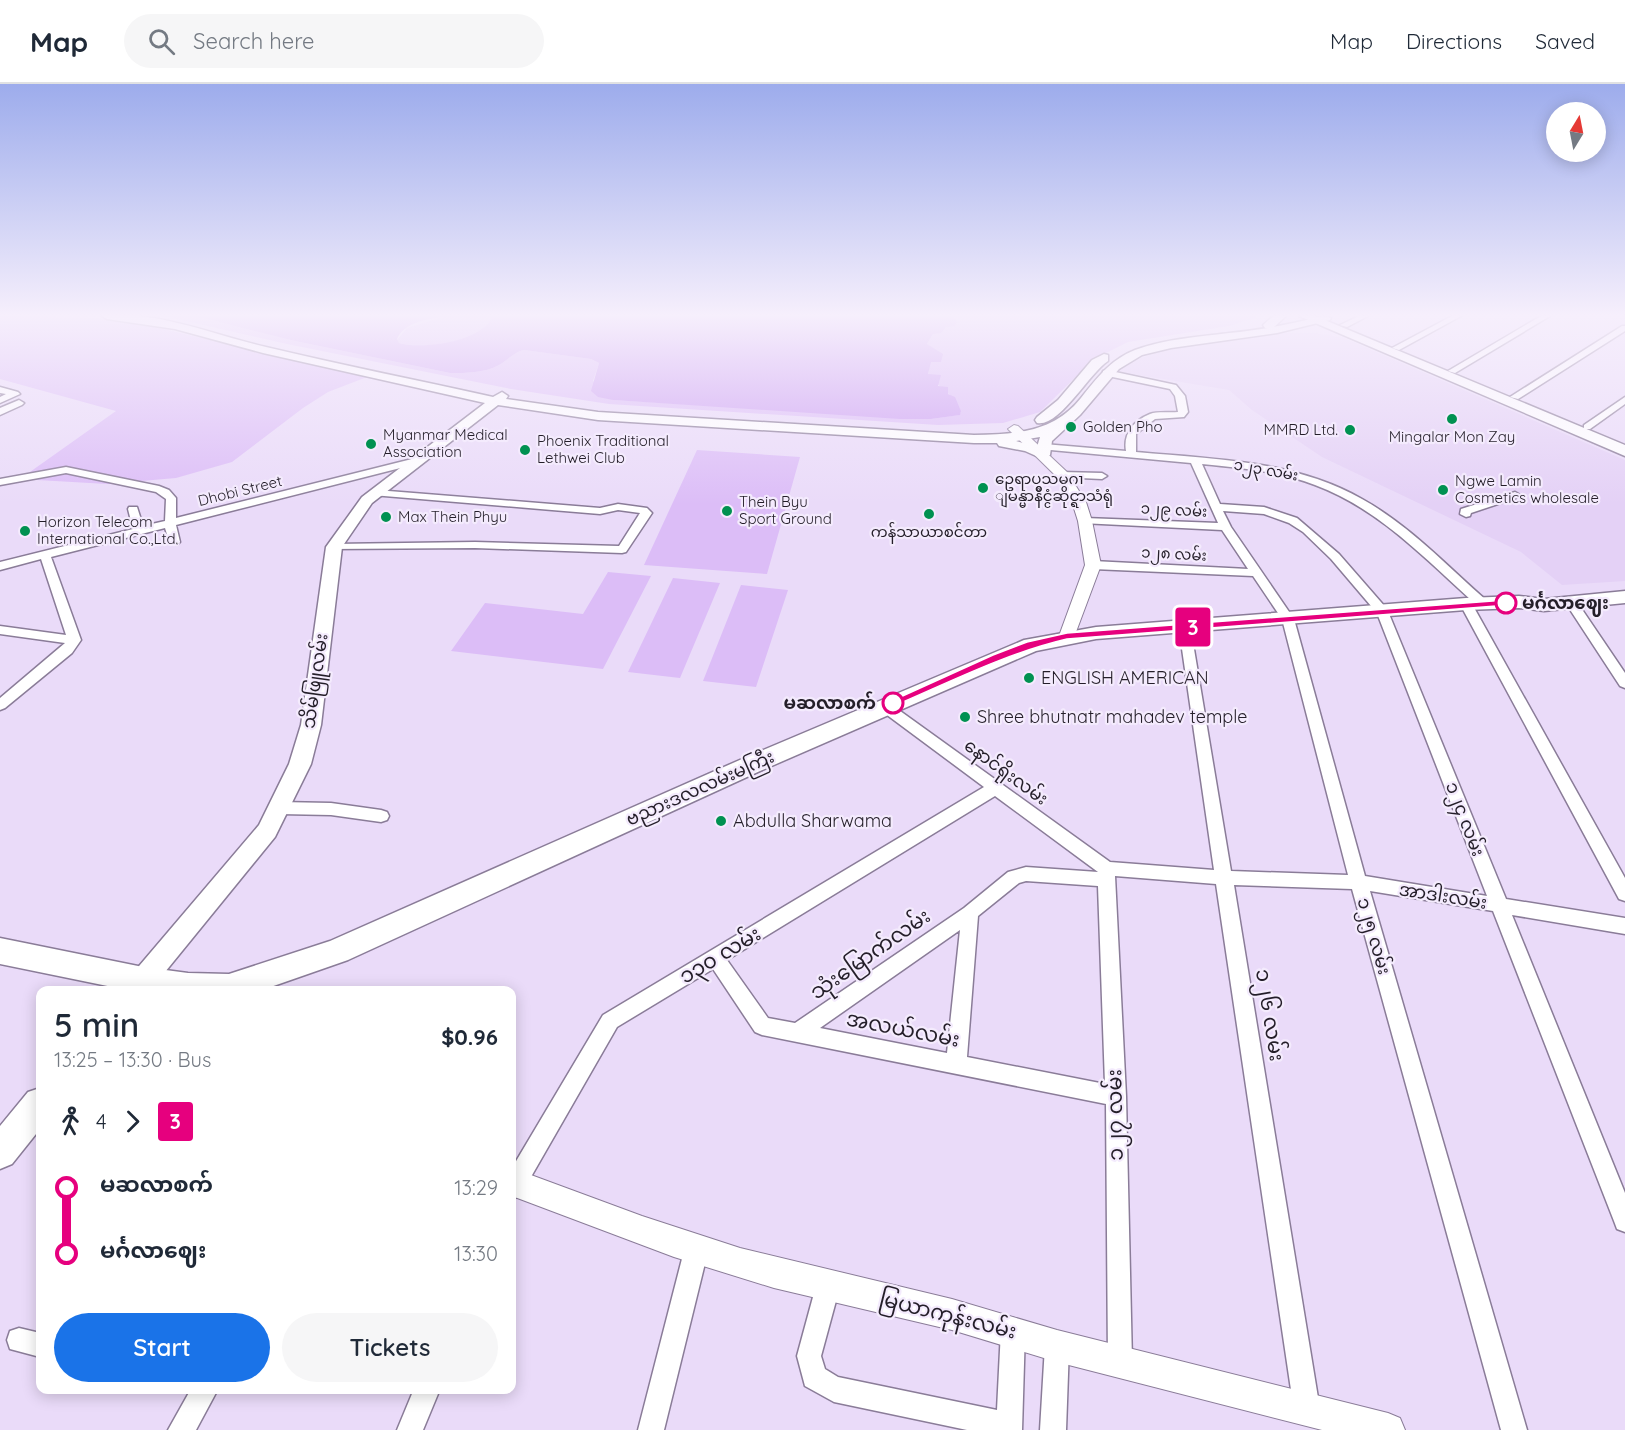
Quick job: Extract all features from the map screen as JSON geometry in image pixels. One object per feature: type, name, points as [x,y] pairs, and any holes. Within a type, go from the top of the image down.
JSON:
[{"type":"main road","points":[[405,379],[598,416],[974,439],[1044,451],[1045,440],[1080,407],[1102,379]]},
{"type":"main road","points":[[417,379],[500,398],[659,412],[1018,433],[1042,433],[1066,421]]},
{"type":"main road","points":[[974,439],[1018,433],[1040,421],[1054,413],[1083,379]]},
{"type":"main road","points":[[1459,379],[1625,451]]},
{"type":"main road","points":[[1471,379],[1625,443]]},
{"type":"main road","name":"သိမ်ဖြူလမ်း","points":[[142,986],[267,831],[300,764],[311,725],[334,547],[375,492],[500,398]]},
{"type":"main road","points":[[1519,602],[1531,594],[1625,586]]},
{"type":"main road","points":[[1185,628],[1474,604],[1519,602],[1544,605],[1625,597]]},
{"type":"main road","name":"ဗညားဒလလမ်းမကြီး","points":[[235,986],[338,951],[996,658],[1031,645],[1067,636],[1185,628]]},
{"type":"main road","name":"ဗညားဒလလမ်းမကြီး","points":[[0,951],[137,986]]},
{"type":"main road","points":[[0,1152],[36,1109]]},
{"type":"street","points":[[1131,454],[1129,440],[1131,433],[1153,416],[1181,415],[1183,412],[1180,396],[1173,387],[1134,379]]},
{"type":"street","points":[[1515,397],[1544,379]]},
{"type":"street","points":[[0,412],[19,404],[1,397]]},
{"type":"street","points":[[1587,427],[1625,400]]},
{"type":"street","points":[[1018,433],[1044,451],[1079,502],[1085,521],[1092,565],[1067,636]]},
{"type":"street","name":"၁၂၃ လမ်း","points":[[1044,451],[1131,454],[1280,470],[1336,490],[1382,518],[1474,604],[1625,894]]},
{"type":"street","name":"၁၂၅ လမ်း","points":[[1195,460],[1225,527],[1288,619],[1359,882],[1514,1430]]},
{"type":"street","name":"Dhobi Street","points":[[0,566],[416,461]]},
{"type":"street","points":[[0,482],[66,470],[143,485],[165,492],[171,498],[170,524],[174,542]]},
{"type":"street","points":[[1062,475],[1102,476]]},
{"type":"street","points":[[334,547],[464,544],[622,550],[646,513],[643,510],[618,507],[600,511],[375,492]]},
{"type":"street","points":[[1466,514],[1465,511],[1515,495]]},
{"type":"street","name":"၁၂၄ လမ်း","points":[[1215,507],[1279,514],[1298,522],[1314,536],[1383,612],[1625,1221]]},
{"type":"street","points":[[133,509],[139,532]]},
{"type":"street","name":"၁၂၉ လမ်း","points":[[1085,521],[1225,527]]},
{"type":"street","points":[[45,555],[73,642]]},
{"type":"street","name":"၁၂၈ လမ်း","points":[[1092,565],[1255,573]]},
{"type":"street","points":[[1571,602],[1625,682]]},
{"type":"street","name":"၁၂၆ လမ်း","points":[[1185,628],[1307,1410]]},
{"type":"street","points":[[0,630],[73,642]]},
{"type":"street","points":[[0,705],[73,642]]},
{"type":"street","name":"နောင်ရိုးလမ်း","points":[[884,706],[1106,874]]},
{"type":"street","name":"၁၃၀ လမ်း","points":[[516,1177],[610,1021],[995,788]]},
{"type":"street","points":[[280,808],[331,809],[381,816]]},
{"type":"street","name":"သုံးမြောက်လမ်း","points":[[797,1033],[970,913],[1014,877],[1026,874],[1106,874],[1224,878]]},
{"type":"street","name":"၁၂၇ လမ်း","points":[[1106,874],[1116,1096],[1120,1362]]},
{"type":"street","name":"အာဒါးလမ်း","points":[[1224,878],[1359,882],[1625,926]]},
{"type":"street","points":[[956,1064],[970,913]]},
{"type":"street","name":"အလယ်လမ်း","points":[[716,958],[762,1026],[1116,1096]]},
{"type":"street","name":"မြယာကုန်းလမ်း","points":[[516,1185],[696,1251],[828,1286],[1013,1330],[1057,1346],[1388,1430]]},
{"type":"street","points":[[651,1430],[696,1251]]},
{"type":"street","points":[[828,1286],[809,1356],[814,1377],[834,1389],[1009,1428],[1013,1330]]},
{"type":"street","points":[[1053,1430],[1057,1346]]},
{"type":"street","points":[[181,1430],[202,1394]]},
{"type":"street","points":[[410,1430],[425,1394]]},
{"type":"shaded area","points":[[0,379],[362,379],[328,392],[303,408],[232,462],[176,478],[107,484],[20,479],[116,411]]},
{"type":"shaded area","points":[[460,379],[594,379],[593,381],[613,400],[931,419],[959,415],[961,412],[956,401],[932,379],[1074,379],[1040,412],[1003,423],[938,425],[609,404]]},
{"type":"shaded area","points":[[594,379],[940,379],[938,386],[948,387],[948,394],[955,397],[961,411],[960,415],[931,419],[900,419],[613,400],[598,397],[591,391]]},
{"type":"shaded area","points":[[1162,379],[1438,379],[1625,460],[1625,581],[1562,585],[1521,552],[1322,457],[1252,410],[1229,390]]},
{"type":"shaded area","name":"Thein Byu Sport Ground","points":[[697,450],[800,457],[767,574],[644,565]]},
{"type":"shaded area","points":[[608,572],[651,576],[603,669],[451,651],[485,603],[583,614]]},
{"type":"shaded area","points":[[673,578],[720,583],[680,678],[628,672]]},
{"type":"shaded area","points":[[741,585],[788,590],[756,687],[703,681]]},
{"type":"bus line","name":"3","points":[[893,703],[996,658],[1031,645],[1067,636],[1466,604],[1506,603]]},
{"type":"place","name":"Mingalar Mon Zay","points":[[1452,419]]},
{"type":"place","name":"Golden Pho","points":[[1071,427]]},
{"type":"place","name":"MMRD Ltd.","points":[[1350,430]]},
{"type":"place","name":"Myanmar Medical Association","points":[[371,444]]},
{"type":"place","name":"Phoenix Traditional Lethwei Club","points":[[525,450]]},
{"type":"place","name":"ဥေရာပသမဂၢ ျမန္မာနိဳင္ငံဆိုင္ရာသံရုံ","points":[[983,488]]},
{"type":"place","name":"Ngwe Lamin Cosmetics wholesale","points":[[1443,490]]},
{"type":"place","name":"Thein Byu Sport Ground","points":[[727,511]]},
{"type":"place","name":"ကန်သာယာစင်တာ","points":[[929,514]]},
{"type":"place","name":"Max Thein Phyu","points":[[386,517]]},
{"type":"place","name":"Horizon Telecom International Co.,Ltd.","points":[[25,531]]},
{"type":"place","name":"မင်္ဂလာဈေး","points":[[1506,603]]},
{"type":"place","name":"ENGLISH AMERICAN","points":[[1029,678]]},
{"type":"place","name":"မဆလာစက်","points":[[893,703]]},
{"type":"place","name":"Shree bhutnatr mahadev temple","points":[[965,717]]},
{"type":"place","name":"Abdulla Sharwama","points":[[721,821]]}]
